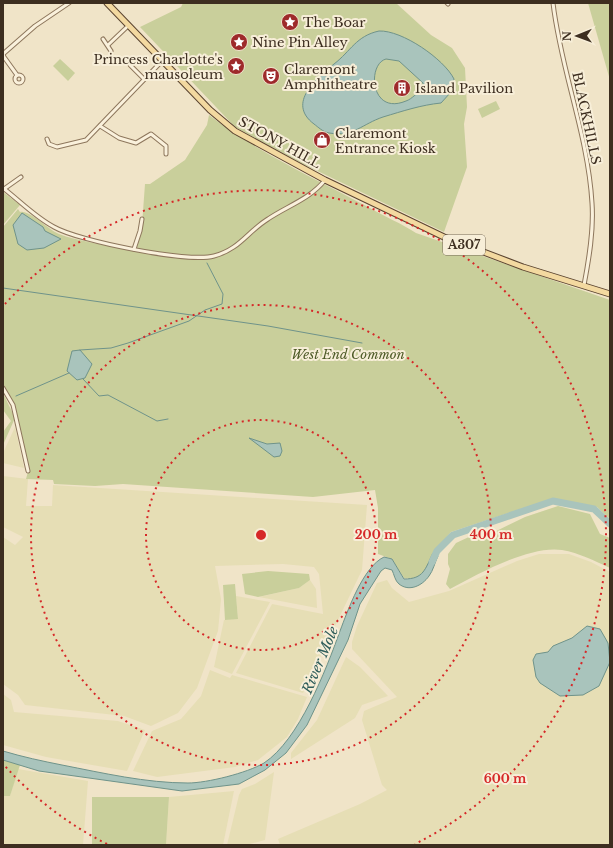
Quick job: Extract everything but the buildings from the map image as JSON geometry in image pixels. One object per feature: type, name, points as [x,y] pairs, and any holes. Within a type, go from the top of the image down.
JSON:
[{"type":"main road","name":"STONY HILL","points":[[107,3],[210,110],[235,131],[325,180]]},
{"type":"main road","name":"A307","points":[[325,180],[470,247],[523,267],[610,294]]},
{"type":"street","points":[[18,75],[4,61],[3,54],[35,26],[69,3]]},
{"type":"street","name":"BLACKHILLS","points":[[553,3],[578,115],[591,187],[592,210],[584,285]]},
{"type":"street","points":[[108,45],[129,25]]},
{"type":"street","points":[[102,39],[111,51]]},
{"type":"street","points":[[47,139],[53,147],[64,146],[86,140],[163,60]]},
{"type":"street","points":[[130,66],[144,79]]},
{"type":"street","points":[[100,126],[119,138],[136,143],[140,142],[150,133],[166,146],[166,154]]},
{"type":"street","points":[[20,177],[13,184],[4,189],[55,228],[85,238],[134,249],[191,258],[214,256],[239,244],[262,222],[304,198],[318,188],[325,180]]},
{"type":"street","points":[[134,249],[142,219]]},
{"type":"street","points":[[3,388],[13,405],[28,471]]},
{"type":"shaded area","points":[[15,427],[24,468],[3,463],[3,453]]},
{"type":"shaded area","points":[[3,476],[28,479],[26,506],[52,506],[53,485],[367,505],[362,570],[303,693],[236,673],[272,604],[323,614],[319,574],[314,567],[283,564],[215,566],[221,599],[218,631],[197,688],[178,713],[151,726],[124,716],[25,705],[18,695],[3,684],[3,537],[15,545],[23,537],[3,527]]},
{"type":"shaded area","points":[[539,554],[569,554],[591,562],[610,572],[610,845],[280,845],[278,839],[360,804],[387,790],[382,785],[362,720],[364,711],[397,697],[352,649],[352,642],[357,626],[377,583],[387,580],[392,588],[409,602],[449,591],[517,561]]},
{"type":"shaded area","points":[[310,580],[316,589],[317,608],[259,597],[299,588]]},
{"type":"shaded area","points":[[236,596],[270,602],[232,674],[214,667],[224,620],[238,618]]},
{"type":"shaded area","points":[[346,657],[360,667],[388,696],[362,705],[355,718],[291,759],[291,753],[317,720]]},
{"type":"shaded area","points":[[210,670],[230,678],[232,675],[307,697],[298,719],[287,737],[258,760],[235,767],[157,777],[133,771],[152,731],[181,719],[201,696]]},
{"type":"shaded area","points":[[3,694],[11,700],[14,712],[118,721],[145,730],[127,771],[46,757],[3,745]]},
{"type":"shaded area","points":[[18,769],[88,781],[83,845],[3,845],[3,796],[10,796]]},
{"type":"shaded area","points":[[274,772],[265,840],[246,845],[227,845],[239,795],[242,789],[255,784]]},
{"type":"shaded area","points":[[234,791],[223,845],[166,845],[169,797]]},
{"type":"green space","points":[[183,3],[396,3],[431,35],[452,48],[465,68],[467,107],[464,124],[467,167],[444,232],[303,164],[235,127],[140,27],[181,7]]},
{"type":"green space","points":[[588,3],[610,3],[610,80]]},
{"type":"green space","points":[[60,59],[75,73],[68,81],[53,66]]},
{"type":"green space","points":[[496,101],[500,109],[482,118],[478,109]]},
{"type":"green space","name":"West End Common","points":[[209,115],[228,129],[268,153],[416,233],[610,300],[610,519],[597,507],[551,499],[451,532],[433,553],[423,574],[414,579],[404,578],[392,559],[378,554],[378,508],[375,490],[313,497],[123,484],[95,486],[54,484],[53,480],[26,479],[29,468],[15,411],[3,387],[3,227],[18,209],[20,212],[24,212],[38,219],[55,232],[62,235],[82,241],[134,250],[142,225],[145,184],[150,184],[185,160],[207,125]]},
{"type":"green space","points":[[3,192],[20,205],[3,225]]},
{"type":"green space","points":[[3,393],[15,418],[3,445],[3,432],[11,421],[3,410]]},
{"type":"green space","points":[[558,506],[590,514],[600,534],[610,538],[610,568],[575,553],[562,550],[549,550],[520,556],[504,562],[450,589],[446,584],[450,569],[448,564],[448,554],[456,543],[471,536],[484,537],[525,517]]},
{"type":"green space","points":[[268,571],[309,574],[310,580],[299,588],[258,597],[245,594],[242,574]]},
{"type":"green space","points":[[235,584],[238,619],[225,620],[223,585]]},
{"type":"green space","points":[[3,760],[20,765],[10,796],[3,796]]},
{"type":"green space","points":[[92,797],[169,797],[166,845],[92,845]]},
{"type":"water","points":[[379,31],[399,35],[410,40],[432,55],[449,71],[454,79],[451,92],[441,103],[405,110],[383,117],[352,132],[338,134],[325,132],[306,116],[303,108],[307,91],[320,76],[340,59],[354,44],[371,33]],"holes":[[[386,59],[399,61],[423,83],[423,88],[408,100],[394,104],[385,101],[379,96],[375,88],[374,78],[380,63]]]},
{"type":"water","points":[[22,213],[43,227],[45,231],[61,239],[44,248],[27,250],[18,244],[13,225]]},
{"type":"water","points":[[80,350],[92,364],[85,378],[77,380],[67,371],[72,351]]},
{"type":"water","points":[[249,438],[267,444],[280,443],[282,451],[280,456],[274,457]]},
{"type":"water","points":[[433,553],[438,556],[432,572],[423,583],[415,587],[407,588],[399,584],[392,570],[385,568],[381,571],[360,604],[348,640],[307,725],[286,753],[265,770],[239,784],[182,791],[39,771],[3,760],[3,751],[93,771],[172,783],[196,783],[227,777],[257,767],[277,752],[289,738],[300,721],[319,684],[357,590],[369,570],[376,562],[384,557],[392,559],[404,579],[411,579],[423,572]]},
{"type":"water","points":[[587,626],[600,629],[608,643],[610,662],[599,686],[583,695],[560,696],[540,683],[536,677],[533,660],[536,654],[548,652],[553,646],[572,638]]},
{"type":"waterway","points":[[80,350],[111,348],[128,343],[189,321],[205,310],[222,304],[223,294],[207,263]]},
{"type":"waterway","points":[[3,288],[268,326],[362,343]]},
{"type":"waterway","points":[[16,396],[69,373]]},
{"type":"waterway","points":[[83,379],[99,396],[108,395],[157,421],[168,419]]},
{"type":"waterway","name":"River Mole","points":[[432,562],[437,551],[453,535],[553,501],[594,509],[610,524]]},
{"type":"place","name":"The Boar","points":[[290,22]]},
{"type":"place","name":"Nine Pin Alley","points":[[239,42]]},
{"type":"place","name":"Princess Charlotte's mausoleum","points":[[236,66]]},
{"type":"place","name":"Claremont Amphitheatre","points":[[271,76]]},
{"type":"place","name":"Island Pavilion","points":[[402,88]]},
{"type":"place","name":"Claremont Entrance Kiosk","points":[[322,140]]}]
